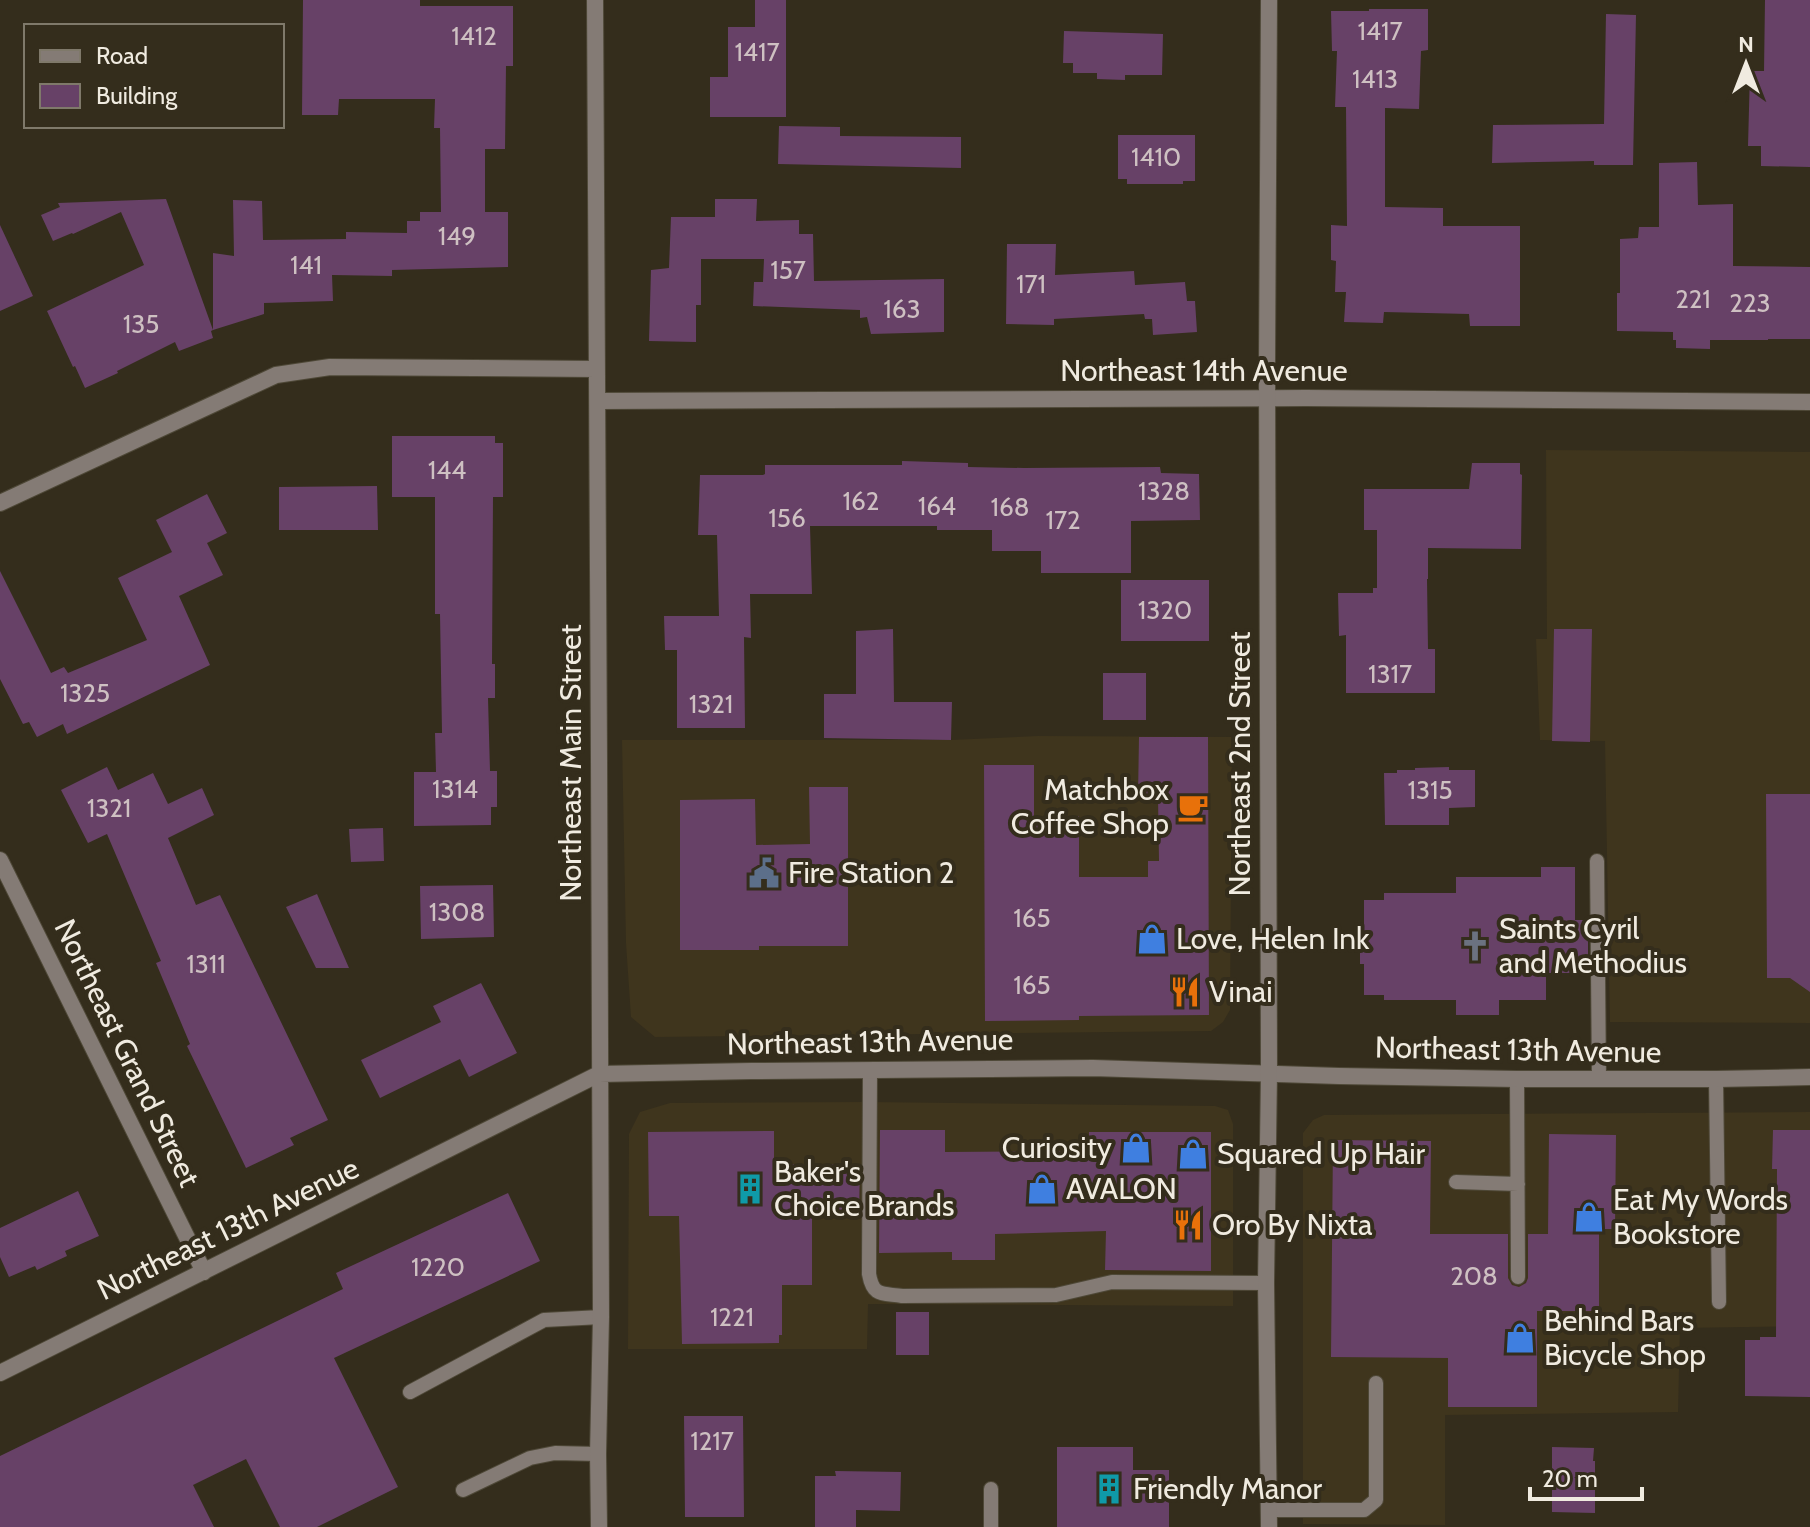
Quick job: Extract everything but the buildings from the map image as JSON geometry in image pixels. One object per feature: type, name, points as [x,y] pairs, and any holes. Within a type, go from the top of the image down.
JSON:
[{"type":"street","name":"Northeast Main Street","points":[[595,0],[601,1317],[599,1527]]},
{"type":"street","name":"Northeast 2nd Street","points":[[1269,0],[1269,1073],[1266,1283],[1269,1527]]},
{"type":"street","points":[[0,503],[276,375],[330,367],[596,369]]},
{"type":"street","name":"Northeast 14th Avenue","points":[[598,401],[1267,399],[1810,402]]},
{"type":"street","name":"Northeast Grand Street","points":[[0,860],[204,1272]]},
{"type":"street","name":"Northeast 13th Avenue","points":[[0,1373],[599,1074],[1093,1068],[1517,1079],[1810,1077]]},
{"type":"lane","points":[[1597,861],[1599,1079]]},
{"type":"lane","points":[[870,1070],[869,1274],[871,1286],[878,1292],[902,1296],[1056,1295],[1112,1282],[1266,1283]]},
{"type":"lane","points":[[1517,1079],[1518,1277]]},
{"type":"lane","points":[[1716,1079],[1719,1302]]},
{"type":"lane","points":[[1456,1182],[1518,1184]]},
{"type":"lane","points":[[410,1392],[544,1320],[601,1317]]},
{"type":"lane","points":[[1269,1510],[1364,1510],[1376,1500],[1376,1383]]},
{"type":"lane","points":[[463,1490],[530,1458],[555,1453],[598,1454]]},
{"type":"lane","points":[[991,1489],[991,1527]]},
{"type":"shaded area","points":[[1546,450],[1810,452],[1810,1023],[1610,1022],[1605,741],[1540,740],[1536,639],[1547,639]]},
{"type":"shaded area","points":[[1038,736],[1232,737],[1230,1010],[1223,1022],[1211,1031],[655,1037],[631,1017],[626,943],[622,740],[951,740]]},
{"type":"shaded area","points":[[670,1103],[1215,1106],[1228,1110],[1233,1124],[1233,1306],[868,1304],[867,1349],[628,1349],[629,1134],[640,1112]]},
{"type":"shaded area","points":[[1810,1112],[1810,1326],[1680,1328],[1678,1412],[1445,1415],[1445,1525],[1303,1524],[1303,1133],[1313,1120],[1324,1115]]},
{"type":"place","name":"Matchbox Coffee Shop","points":[[1193,807]]},
{"type":"place","name":"Fire Station 2","points":[[764,873]]},
{"type":"place","name":"Love, Helen Ink","points":[[1152,939]]},
{"type":"place","name":"Saints Cyril and Methodius","points":[[1475,946]]},
{"type":"place","name":"Vinai","points":[[1185,992]]},
{"type":"place","name":"Curiosity","points":[[1136,1148]]},
{"type":"place","name":"Squared Up Hair","points":[[1193,1154]]},
{"type":"place","name":"Baker's Choice Brands","points":[[750,1189]]},
{"type":"place","name":"AVALON","points":[[1042,1189]]},
{"type":"place","name":"Eat My Words Bookstore","points":[[1589,1217]]},
{"type":"place","name":"Oro By Nixta","points":[[1188,1225]]},
{"type":"place","name":"Behind Bars Bicycle Shop","points":[[1520,1338]]},
{"type":"place","name":"Friendly Manor","points":[[1109,1489]]}]
